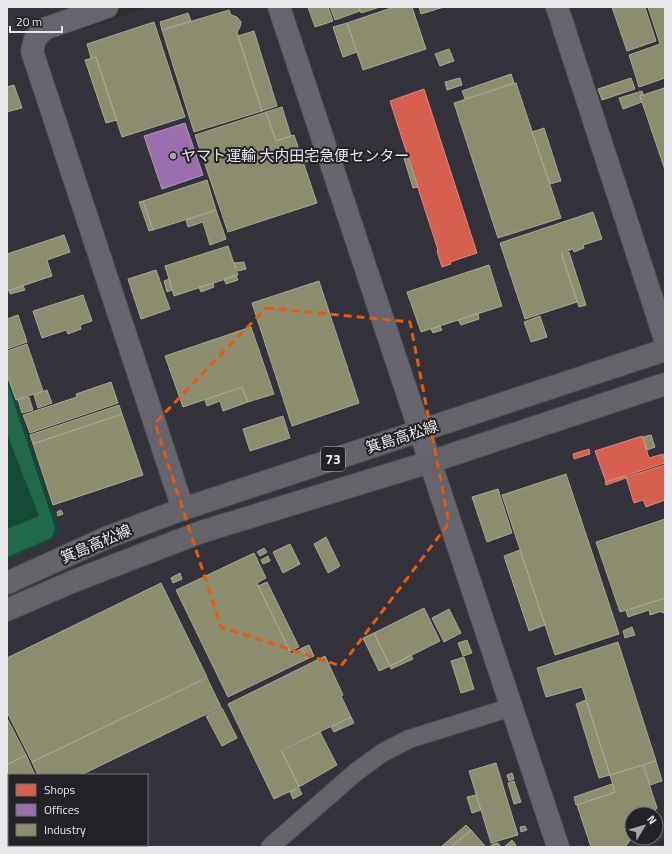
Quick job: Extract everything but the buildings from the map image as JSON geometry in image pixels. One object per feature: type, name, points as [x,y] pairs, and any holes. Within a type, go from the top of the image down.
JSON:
[{"type":"main road","name":"箕島高松線","points":[[7,583],[108,537],[183,508],[665,350]]},
{"type":"main road","name":"箕島高松線","points":[[7,610],[74,580],[201,532],[430,462],[665,384]]},
{"type":"street","points":[[107,7],[44,29],[35,40],[32,50],[183,508]]},
{"type":"street","points":[[279,7],[558,847]]},
{"type":"street","points":[[558,7],[665,339]]},
{"type":"street","points":[[270,847],[356,772],[382,753],[409,739],[512,707]]},
{"type":"highlighted area","points":[[266,308],[410,322],[449,523],[341,666],[221,627],[155,423]]},
{"type":"shaded area","points":[[7,7],[75,7],[83,30],[148,7],[665,7],[665,836],[664,837],[664,806],[624,806],[624,846],[657,846],[7,847]]},
{"type":"green space","points":[[7,372],[57,520],[58,534],[53,540],[7,560]]},
{"type":"green space","points":[[7,382],[55,530],[51,538],[7,557],[7,529],[39,516],[7,434]]},
{"type":"place","name":"ヤマト運輸 大内田宅急便センター","points":[[173,156]]}]
